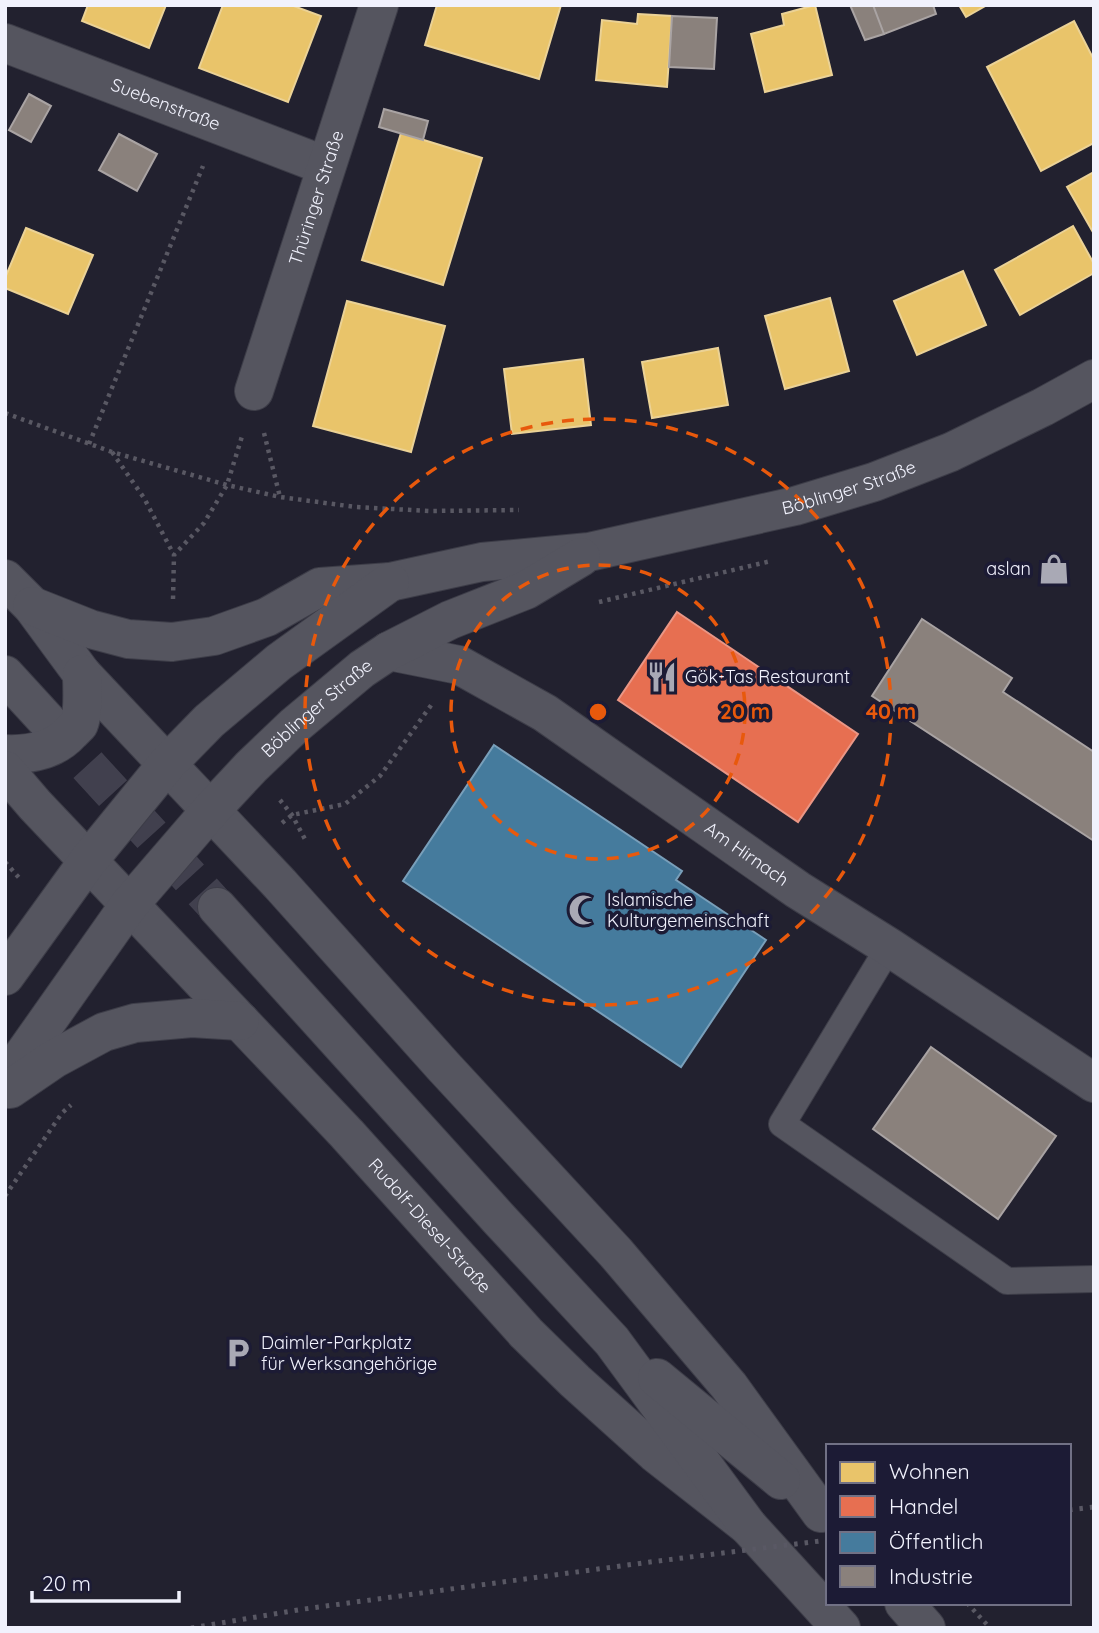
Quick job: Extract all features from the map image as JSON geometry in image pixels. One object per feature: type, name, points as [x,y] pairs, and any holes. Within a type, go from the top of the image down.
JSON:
[{"type":"main road","name":"Thüringer Straße","points":[[254,391],[379,5]]},
{"type":"main road","name":"Suebenstraße","points":[[5,43],[326,166]]},
{"type":"main road","name":"Böblinger Straße","points":[[32,606],[90,629],[128,639],[172,642],[214,636],[267,617],[320,587],[390,582],[482,562],[589,552],[795,506],[874,482],[951,452],[1094,379]]},
{"type":"main road","name":"Böblinger Straße","points":[[5,1081],[129,905],[210,811],[251,767],[295,726],[362,669],[388,651],[450,620],[526,590],[589,552]]},
{"type":"main road","name":"Böblinger Straße","points":[[5,579],[32,606],[82,674],[210,811]]},
{"type":"main road","name":"Böblinger Straße","points":[[5,976],[88,861],[167,764],[209,721],[279,662],[390,582]]},
{"type":"main road","name":"Am Hirnach","points":[[388,651],[459,665],[545,713],[799,890],[1094,1083]]},
{"type":"main road","points":[[5,754],[22,755],[48,749],[66,738],[78,725],[82,705],[82,674]]},
{"type":"main road","points":[[5,675],[49,723]]},
{"type":"main road","points":[[5,770],[129,905]]},
{"type":"main road","points":[[210,811],[617,1253],[729,1386],[825,1517]]},
{"type":"main road","name":"Rudolf-Diesel-Straße","points":[[129,905],[347,1134],[526,1333],[655,1453],[748,1526]]},
{"type":"main road","name":"Rudolf-Diesel-Straße","points":[[217,907],[612,1341],[748,1526],[841,1628]]},
{"type":"main road","points":[[5,1092],[54,1059],[104,1032],[135,1023],[192,1018],[240,1021]]},
{"type":"main road","name":"Rudolf-Diesel-Straße","points":[[612,1341],[825,1517]]},
{"type":"main road","points":[[906,1605],[926,1628]]},
{"type":"lane","points":[[889,947],[782,1124],[1007,1281],[1094,1279]]},
{"type":"path","points":[[89,444],[195,184]]},
{"type":"path","points":[[174,555],[204,523],[228,485],[254,391]]},
{"type":"path","points":[[254,391],[280,497]]},
{"type":"path","points":[[5,413],[112,452],[280,497],[356,507],[429,511],[524,510]]},
{"type":"path","points":[[112,452],[144,498],[174,555],[172,642]]},
{"type":"path","points":[[595,602],[776,559]]},
{"type":"path","points":[[292,815],[345,804],[380,776],[459,665]]},
{"type":"path","points":[[5,1196],[62,1113],[78,1099]]},
{"type":"path","points":[[969,1605],[989,1628]]},
{"type":"building: Wohnen","points":[[88,5],[166,5],[149,48],[82,21]]},
{"type":"building: Wohnen","points":[[223,5],[291,5],[321,16],[288,102],[199,68]]},
{"type":"building: Wohnen","points":[[437,5],[561,5],[539,79],[425,45]]},
{"type":"building: Wohnen","points":[[815,5],[832,75],[765,92],[751,34],[784,25],[782,14]]},
{"type":"building: Wohnen","points":[[959,5],[987,5],[966,17]]},
{"type":"building: Wohnen","points":[[638,14],[672,16],[667,87],[596,80],[602,20],[637,24]]},
{"type":"building: Wohnen","points":[[1074,21],[1094,60],[1094,143],[1041,171],[987,67]]},
{"type":"building: Wohnen","points":[[401,133],[482,158],[443,285],[362,260]]},
{"type":"building: Wohnen","points":[[1094,172],[1094,234],[1067,187]]},
{"type":"building: Wohnen","points":[[1073,226],[1094,264],[1094,273],[1020,315],[995,270]]},
{"type":"building: Wohnen","points":[[26,228],[93,255],[68,314],[5,288],[5,278]]},
{"type":"building: Wohnen","points":[[963,271],[986,325],[917,355],[894,301]]},
{"type":"building: Wohnen","points":[[830,298],[849,371],[785,389],[765,316]]},
{"type":"building: Wohnen","points":[[347,301],[445,326],[411,452],[313,426]]},
{"type":"building: Wohnen","points":[[718,348],[728,405],[652,418],[642,362]]},
{"type":"building: Wohnen","points":[[583,359],[591,425],[512,434],[504,369]]},
{"type":"building: Handel","points":[[677,612],[858,734],[798,822],[618,700]]},
{"type":"building: Öffentlich","name":"Islamische Kulturgemeinschaft","points":[[494,745],[682,871],[676,880],[766,940],[681,1067],[403,881]]},
{"type":"building: Industrie","points":[[850,5],[873,5],[884,34],[865,40]]},
{"type":"building: Industrie","points":[[873,5],[933,5],[936,14],[884,34]]},
{"type":"building: Industrie","points":[[672,16],[717,18],[714,69],[669,67]]},
{"type":"building: Industrie","points":[[29,94],[51,106],[31,142],[9,130]]},
{"type":"building: Industrie","points":[[384,109],[428,121],[423,140],[379,127]]},
{"type":"building: Industrie","points":[[119,134],[157,154],[137,191],[99,170]]},
{"type":"building: Industrie","points":[[922,619],[1012,678],[1003,692],[1094,752],[1094,841],[872,696]]},
{"type":"building: Industrie","points":[[931,1047],[1056,1136],[998,1219],[873,1129]]},
{"type":"tunnel","points":[[49,723],[217,907]]},
{"type":"railway","points":[[1071,1510],[1094,1507]]},
{"type":"railway","points":[[191,1628],[304,1609],[826,1540]]},
{"type":"place","name":"aslan","points":[[1054,569]]},
{"type":"place","name":"Gök-Tas Restaurant","points":[[662,677]]},
{"type":"place","name":"Islamische Kulturgemeinschaft","points":[[584,910]]},
{"type":"place","name":"Daimler-Parkplatz für Werksangehörige","points":[[238,1353]]}]
